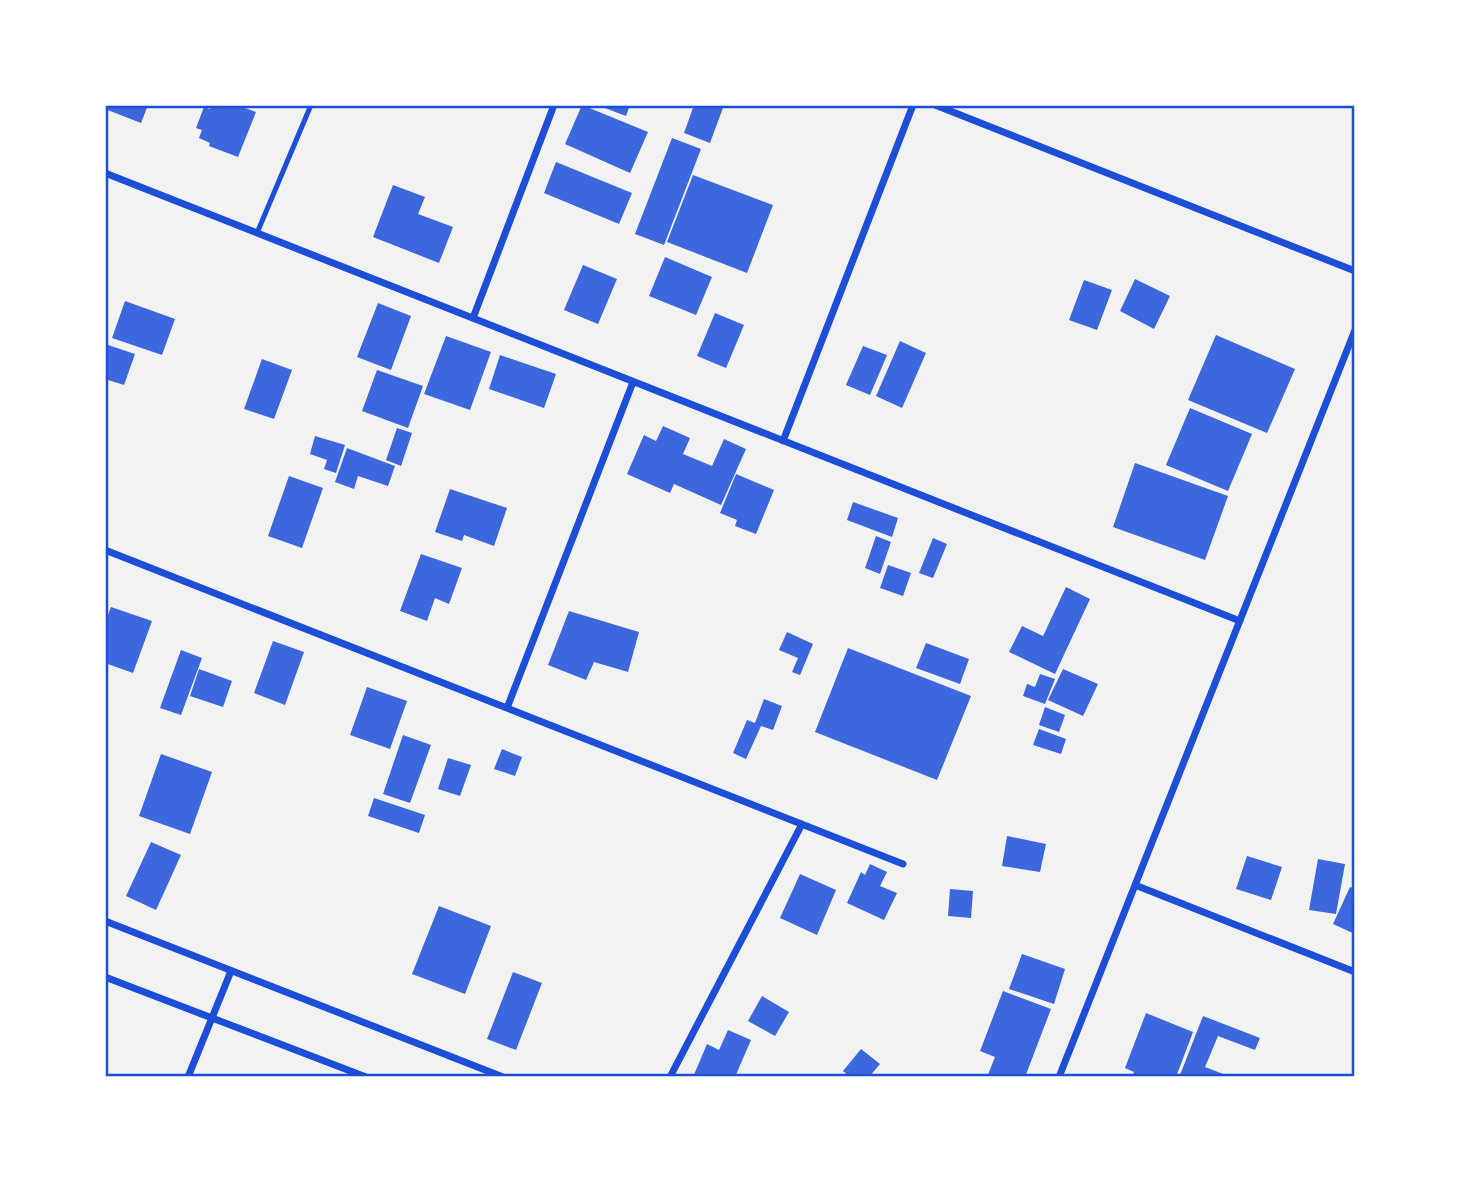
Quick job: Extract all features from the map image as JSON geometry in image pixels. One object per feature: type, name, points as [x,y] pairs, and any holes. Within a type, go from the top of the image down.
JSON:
[{"type":"street","points":[[473,318],[554,105]]},
{"type":"street","points":[[783,441],[913,105]]},
{"type":"street","points":[[935,105],[1355,271]]},
{"type":"street","points":[[105,173],[1240,621]]},
{"type":"street","points":[[1059,1077],[1355,330]]},
{"type":"street","points":[[507,708],[633,382]]},
{"type":"street","points":[[105,550],[904,864]]},
{"type":"street","points":[[670,1077],[802,824]]},
{"type":"street","points":[[1135,885],[1355,972]]},
{"type":"street","points":[[105,921],[503,1077]]},
{"type":"street","points":[[188,1077],[232,971]]},
{"type":"street","points":[[105,977],[366,1077]]},
{"type":"lane","points":[[257,233],[311,105]]},
{"type":"building","points":[[105,105],[148,105],[141,123],[105,109]]},
{"type":"building","points":[[211,105],[237,105],[256,112],[238,157],[209,146],[210,143],[199,138],[202,130],[196,128],[204,107],[210,109]]},
{"type":"building","points":[[582,105],[648,132],[630,173],[565,144]]},
{"type":"building","points":[[597,105],[630,105],[626,116]]},
{"type":"building","points":[[694,105],[724,105],[710,143],[684,133]]},
{"type":"building","points":[[672,138],[701,149],[664,245],[635,234]]},
{"type":"building","points":[[556,162],[632,193],[619,224],[544,193]]},
{"type":"building","points":[[693,175],[773,205],[747,273],[667,242]]},
{"type":"building","points":[[393,185],[425,197],[418,214],[453,227],[439,263],[373,237]]},
{"type":"building","points":[[665,257],[712,277],[696,315],[649,296]]},
{"type":"building","points":[[583,265],[617,279],[598,324],[564,310]]},
{"type":"building","points":[[1135,279],[1170,296],[1154,329],[1120,311]]},
{"type":"building","points":[[1084,280],[1112,290],[1097,330],[1069,320]]},
{"type":"building","points":[[125,301],[175,319],[162,355],[112,338]]},
{"type":"building","points":[[378,303],[411,316],[391,370],[357,357]]},
{"type":"building","points":[[715,313],[744,325],[726,368],[697,356]]},
{"type":"building","points":[[1216,335],[1295,369],[1267,433],[1188,400]]},
{"type":"building","points":[[446,336],[491,352],[470,410],[424,394]]},
{"type":"building","points":[[900,341],[926,353],[902,408],[876,396]]},
{"type":"building","points":[[105,344],[135,354],[124,385],[105,379]]},
{"type":"building","points":[[863,346],[887,355],[870,395],[846,385]]},
{"type":"building","points":[[500,355],[556,374],[544,408],[489,389]]},
{"type":"building","points":[[262,359],[292,370],[274,419],[244,409]]},
{"type":"building","points":[[377,370],[423,386],[408,428],[362,411]]},
{"type":"building","points":[[1190,408],[1252,434],[1228,491],[1166,465]]},
{"type":"building","points":[[663,426],[690,438],[683,454],[712,466],[724,439],[746,449],[721,505],[674,484],[670,493],[627,474],[644,435],[656,441]]},
{"type":"building","points":[[397,428],[412,433],[401,466],[386,460]]},
{"type":"building","points":[[315,436],[345,445],[336,473],[324,469],[327,460],[310,454]]},
{"type":"building","points":[[347,448],[395,466],[388,486],[358,476],[354,489],[335,482]]},
{"type":"building","points":[[1135,463],[1228,496],[1205,560],[1113,527]]},
{"type":"building","points":[[736,474],[774,490],[756,534],[735,526],[737,520],[720,513]]},
{"type":"building","points":[[289,476],[323,488],[302,548],[268,536]]},
{"type":"building","points":[[450,489],[507,508],[494,546],[464,535],[462,541],[435,532]]},
{"type":"building","points":[[853,502],[898,518],[892,537],[847,520]]},
{"type":"building","points":[[876,536],[891,542],[880,574],[865,568]]},
{"type":"building","points":[[933,538],[947,544],[933,578],[919,573]]},
{"type":"building","points":[[421,554],[462,568],[449,604],[435,598],[427,621],[400,611]]},
{"type":"building","points":[[888,565],[911,573],[903,596],[880,588]]},
{"type":"building","points":[[1066,587],[1090,599],[1055,674],[1009,652],[1022,626],[1043,636]]},
{"type":"building","points":[[111,607],[152,621],[133,673],[105,663],[105,623]]},
{"type":"building","points":[[569,611],[639,632],[628,672],[594,662],[586,680],[548,665]]},
{"type":"building","points":[[787,632],[813,644],[800,675],[792,672],[798,658],[779,650]]},
{"type":"building","points":[[273,641],[304,652],[285,705],[254,693]]},
{"type":"building","points":[[926,643],[969,659],[960,684],[916,668]]},
{"type":"building","points":[[848,648],[971,696],[937,780],[815,732]]},
{"type":"building","points":[[181,650],[202,658],[181,715],[160,708]]},
{"type":"building","points":[[199,669],[232,681],[223,707],[190,696]]},
{"type":"building","points":[[1063,669],[1098,684],[1083,716],[1048,700]]},
{"type":"building","points":[[1040,674],[1055,679],[1045,704],[1023,696],[1027,684],[1035,687]]},
{"type":"building","points":[[367,687],[407,701],[390,749],[350,735]]},
{"type":"building","points":[[764,699],[782,706],[773,730],[761,726],[746,759],[733,753],[747,720],[755,723]]},
{"type":"building","points":[[1045,707],[1065,715],[1059,732],[1039,725]]},
{"type":"building","points":[[1039,729],[1066,739],[1061,754],[1033,745]]},
{"type":"building","points":[[403,735],[431,745],[410,803],[383,794]]},
{"type":"building","points":[[502,749],[522,757],[515,776],[494,769]]},
{"type":"building","points":[[161,754],[212,772],[190,834],[139,816]]},
{"type":"building","points":[[448,758],[471,765],[460,796],[438,789]]},
{"type":"building","points":[[374,798],[425,815],[419,833],[368,816]]},
{"type":"building","points":[[1007,836],[1046,844],[1040,872],[1002,866]]},
{"type":"building","points":[[151,842],[181,855],[156,910],[126,896]]},
{"type":"building","points":[[1247,856],[1282,867],[1271,900],[1236,889]]},
{"type":"building","points":[[1318,859],[1345,864],[1336,914],[1309,910]]},
{"type":"building","points":[[870,864],[887,872],[880,886],[897,893],[884,920],[847,903],[861,872],[865,875]]},
{"type":"building","points":[[800,874],[836,890],[817,935],[780,918]]},
{"type":"building","points":[[1350,887],[1355,889],[1355,934],[1333,924]]},
{"type":"building","points":[[950,889],[973,891],[971,918],[948,916]]},
{"type":"building","points":[[439,906],[491,926],[465,994],[412,974]]},
{"type":"building","points":[[1022,954],[1065,969],[1054,1004],[1009,989]]},
{"type":"building","points":[[513,972],[542,983],[516,1050],[487,1039]]},
{"type":"building","points":[[1003,991],[1051,1009],[1025,1077],[987,1077],[995,1057],[980,1051]]},
{"type":"building","points":[[762,996],[789,1012],[775,1036],[748,1021]]},
{"type":"building","points":[[1146,1013],[1193,1032],[1176,1077],[1132,1077],[1134,1072],[1125,1068]]},
{"type":"building","points":[[1203,1016],[1260,1038],[1255,1050],[1218,1036],[1205,1067],[1231,1077],[1180,1075]]},
{"type":"building","points":[[728,1030],[751,1040],[735,1077],[693,1077],[707,1044],[719,1050]]},
{"type":"building","points":[[861,1049],[880,1064],[869,1077],[850,1077],[843,1071]]}]
